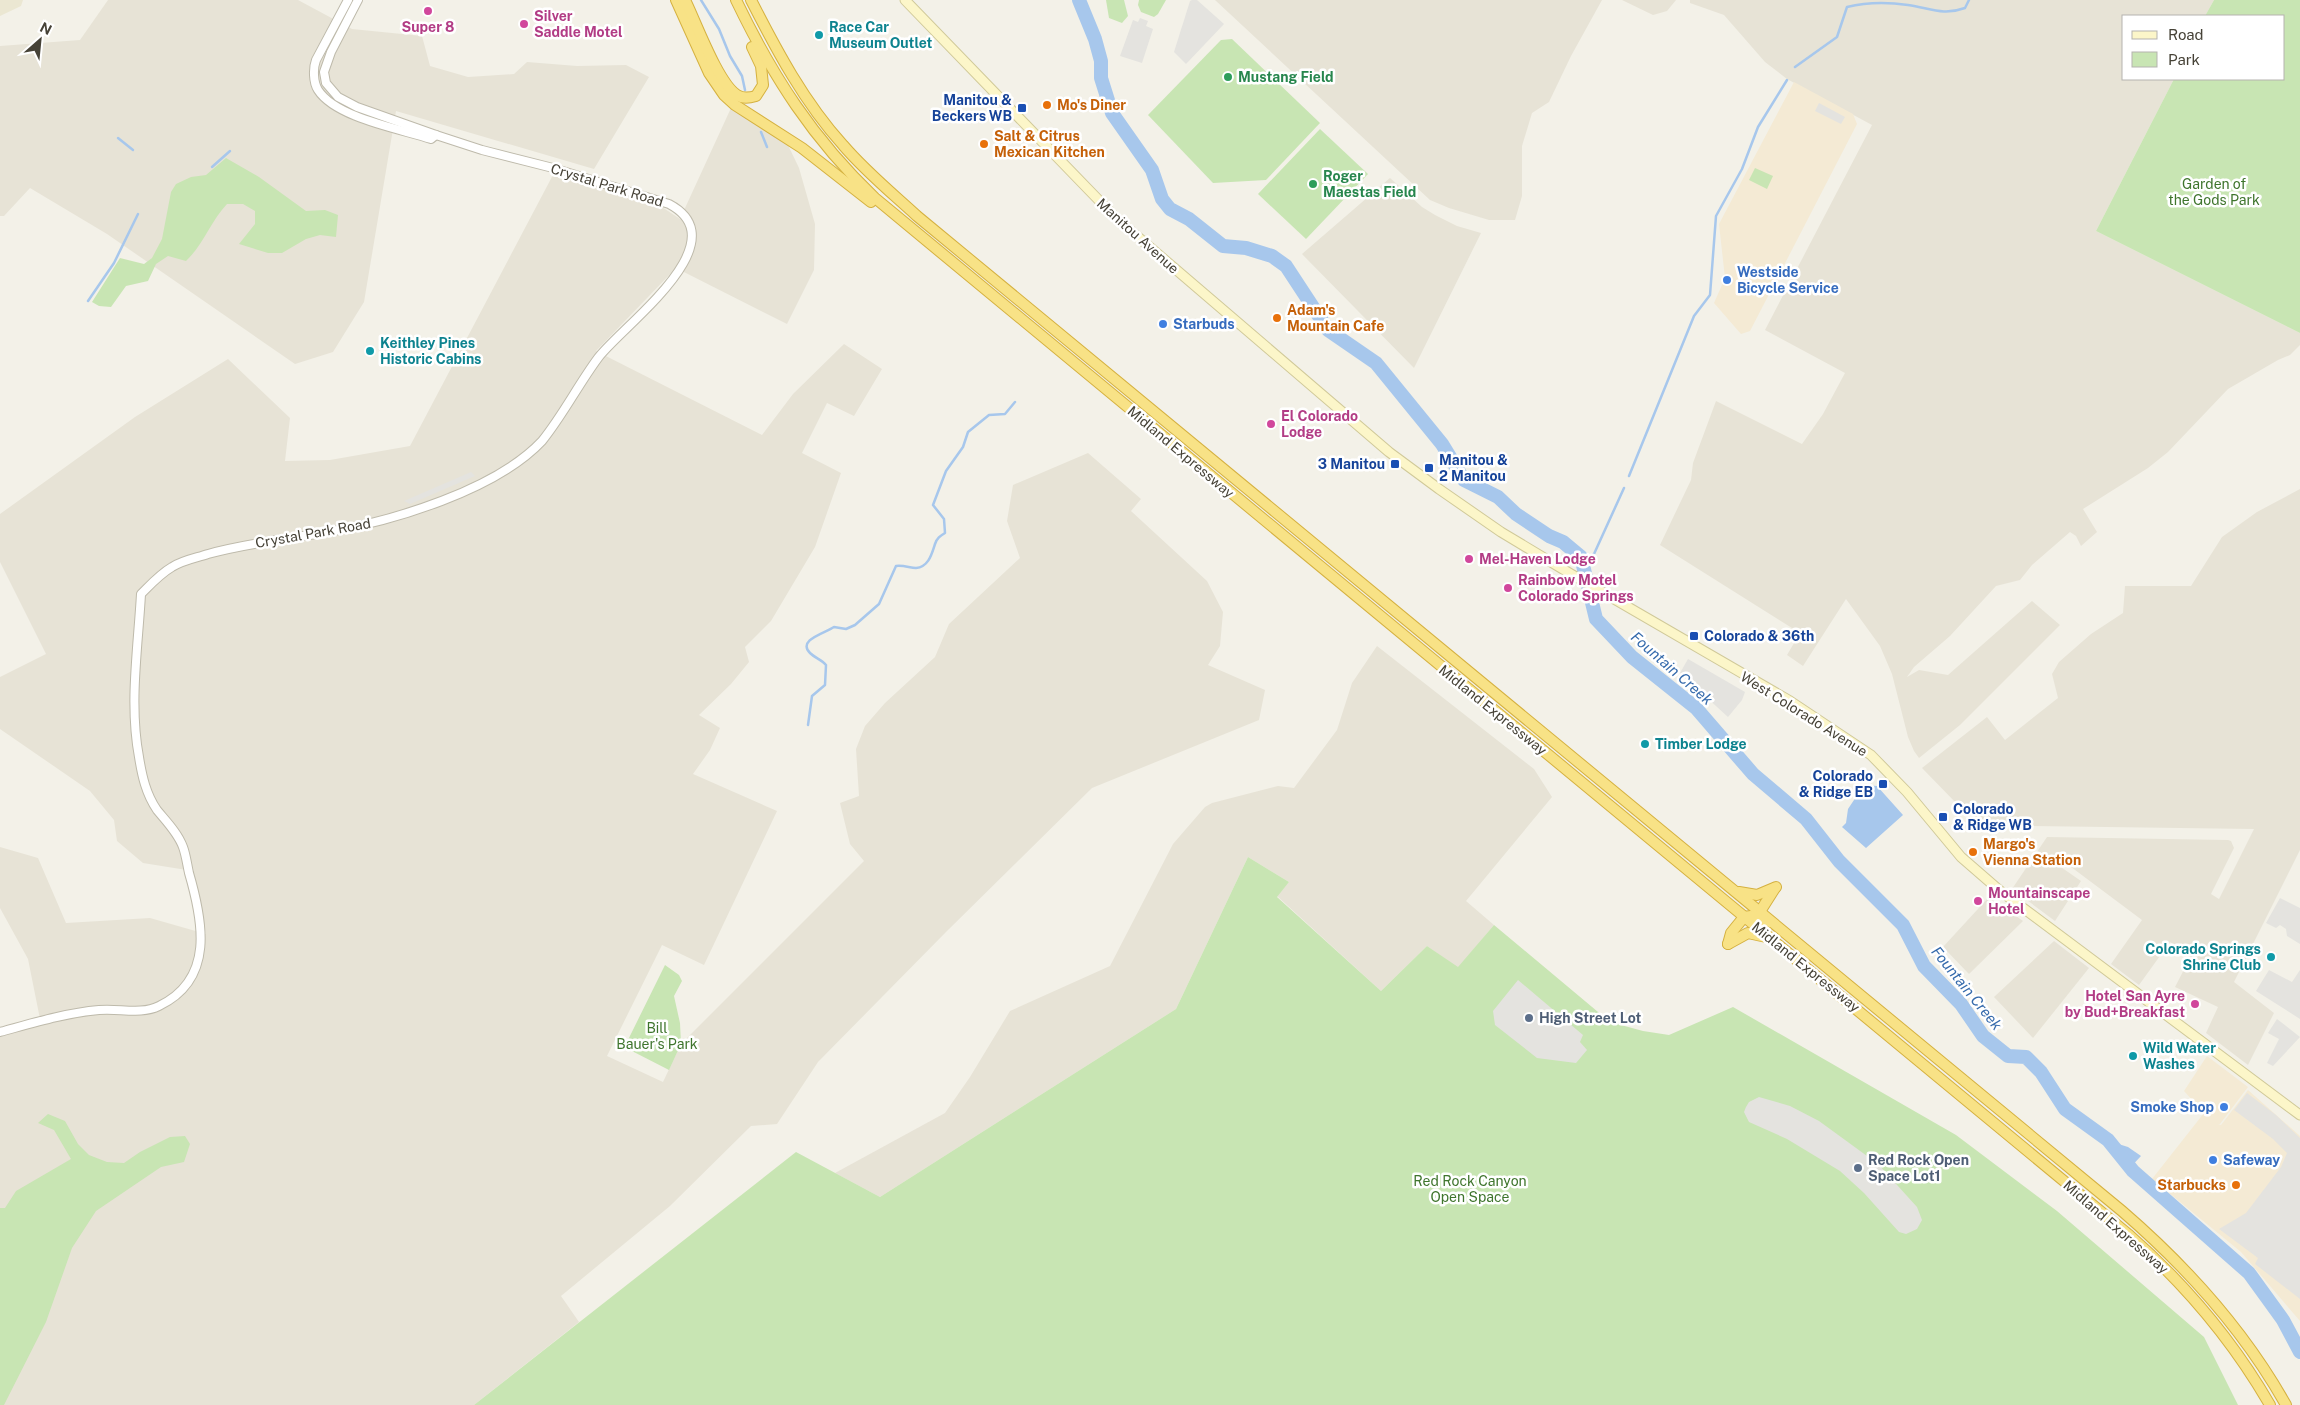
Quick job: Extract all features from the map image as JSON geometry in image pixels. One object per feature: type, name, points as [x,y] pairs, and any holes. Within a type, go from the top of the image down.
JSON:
[{"type":"highway","points":[[676,0],[709,73],[724,95],[735,105],[807,152],[952,264]]},
{"type":"highway","points":[[685,0],[729,87],[742,98],[751,98],[762,89],[762,74],[735,0]]},
{"type":"highway","name":"Midland Expressway","points":[[735,0],[781,85],[805,121],[831,154],[875,198],[952,264],[2144,1248],[2205,1312],[2238,1354],[2270,1405]]},
{"type":"highway","name":"Midland Expressway","points":[[751,0],[797,84],[820,116],[849,152],[917,216],[1761,910],[1777,926],[2103,1194],[2164,1248],[2200,1285],[2258,1359],[2286,1405]]},
{"type":"highway","points":[[1723,899],[1741,907],[1761,910],[1776,887],[1757,895],[1736,891]]},
{"type":"highway","points":[[1769,937],[1748,933],[1728,944],[1731,933],[1744,917],[1759,918],[1777,926]]},
{"type":"main road","name":"Manitou Avenue","points":[[905,0],[1117,218],[1389,452]]},
{"type":"main road","name":"West Colorado Avenue","points":[[1389,452],[1447,495],[1571,574],[1790,701],[1871,755],[1907,792],[1952,847],[1999,890],[2300,1115]]},
{"type":"street","name":"Crystal Park Road","points":[[348,0],[316,60],[314,68],[317,88],[329,101],[348,112],[431,139],[436,135]]},
{"type":"street","name":"Crystal Park Road","points":[[0,1032],[65,1014],[99,1010],[138,1011],[153,1009],[176,995],[192,977],[198,962],[201,946],[200,924],[195,894],[183,847],[148,794],[138,755],[134,724],[141,594],[171,567],[187,560],[242,546],[330,532],[387,520],[495,478],[542,441],[597,359],[672,281],[689,253],[692,234],[688,220],[683,214],[668,204],[553,168],[482,150],[357,106],[338,97],[326,83],[324,72],[328,60],[358,0]]},
{"type":"shaded area","points":[[0,0],[23,0],[21,6],[0,16]]},
{"type":"shaded area","points":[[108,0],[298,0],[352,29],[422,36],[430,66],[468,77],[514,74],[527,62],[577,66],[626,65],[649,77],[594,169],[396,111],[364,302],[333,352],[295,364],[107,234],[30,188],[4,216],[0,216],[0,46],[80,40]]},
{"type":"shaded area","points":[[1197,0],[1224,24],[1186,64],[1174,52],[1190,1]]},
{"type":"shaded area","points":[[1215,0],[1602,0],[1571,56],[1549,102],[1532,113],[1522,146],[1522,196],[1515,220],[1489,220],[1430,200]]},
{"type":"shaded area","points":[[1622,0],[1676,0],[1667,11],[1653,15]]},
{"type":"shaded area","points":[[1690,0],[2214,0],[2206,15],[2122,15],[2122,80],[2173,80],[2096,231],[2300,333],[2300,345],[2290,355],[2228,389],[2168,452],[2148,468],[2083,509],[2097,532],[2081,546],[2076,536],[2070,532],[2032,565],[2020,580],[1996,586],[1950,636],[1914,667],[1907,677],[1919,670],[1948,675],[2032,601],[2060,625],[1960,725],[1919,758],[1908,737],[1892,674],[1880,646],[1846,599],[1803,666],[1787,655],[1800,633],[1660,545],[1691,480],[1693,463],[1716,401],[1802,444],[1823,414],[1845,373],[1765,330],[1872,125],[1787,79],[1765,62],[1724,15],[1690,3]]},
{"type":"shaded area","points":[[1140,18],[1148,21],[1146,26],[1153,29],[1142,63],[1120,56],[1133,20],[1138,22]]},
{"type":"shaded area","points":[[1794,82],[1853,114],[1857,124],[1750,331],[1741,334],[1714,303],[1725,278],[1719,224]]},
{"type":"shaded area","points":[[1819,103],[1845,117],[1841,124],[1815,111]]},
{"type":"shaded area","points":[[731,108],[788,145],[799,168],[815,224],[814,270],[787,324],[676,268],[596,351],[762,435],[793,394],[844,344],[882,369],[854,416],[827,403],[802,453],[841,473],[815,547],[771,621],[745,647],[749,662],[731,684],[699,715],[720,728],[710,750],[693,774],[777,811],[704,965],[662,945],[607,1056],[663,1082],[681,1044],[864,861],[850,844],[840,803],[859,796],[856,749],[865,726],[885,703],[935,657],[949,624],[1020,558],[1007,521],[1013,485],[1088,453],[1141,499],[1131,511],[1207,581],[1223,612],[1220,646],[1208,665],[1265,690],[1259,720],[1092,788],[818,1062],[777,1124],[751,1126],[670,1206],[561,1296],[579,1322],[474,1405],[0,1405],[0,1036],[41,1024],[28,959],[0,908],[0,847],[38,858],[66,923],[150,918],[206,934],[193,871],[143,863],[117,841],[114,820],[90,791],[0,729],[0,677],[46,654],[0,562],[0,514],[135,417],[228,359],[290,418],[285,461],[330,460],[410,446],[554,173],[659,205],[680,219]]},
{"type":"shaded area","points":[[1390,178],[1422,207],[1435,215],[1457,226],[1481,233],[1414,368],[1302,254]]},
{"type":"shaded area","points":[[471,472],[475,476],[410,504],[404,501]]},
{"type":"shaded area","points":[[2300,489],[2300,850],[2234,982],[2274,1013],[2248,1065],[2206,1033],[2218,1007],[2175,987],[2191,956],[2170,942],[2139,985],[2111,964],[2142,920],[2059,858],[2055,863],[2081,881],[2055,921],[2012,889],[2047,837],[2228,840],[2231,841],[2234,848],[2211,894],[2219,899],[2254,829],[2023,826],[1994,823],[1976,817],[1957,804],[1922,768],[1987,717],[2005,740],[2058,698],[2052,674],[2059,662],[2091,634],[2123,613],[2125,586],[2191,586],[2222,537],[2257,512]]},
{"type":"shaded area","points":[[1377,646],[1534,769],[1552,797],[1466,901],[1494,925],[1458,968],[1427,946],[1381,991],[1277,896],[1289,882],[1248,857],[1176,1009],[880,1197],[835,1173],[945,1113],[970,1077],[1010,1011],[1110,966],[1173,844],[1205,807],[1212,803],[1278,786],[1294,788],[1337,730],[1352,683]]},
{"type":"shaded area","points":[[1688,659],[1745,692],[1742,700],[1728,717],[1680,673]]},
{"type":"shaded area","points":[[1989,897],[2023,921],[1969,974],[1943,947]]},
{"type":"shaded area","points":[[2280,898],[2300,908],[2300,944],[2287,936],[2286,929],[2280,925],[2276,928],[2266,923]]},
{"type":"shaded area","points":[[2054,941],[2089,968],[2033,1038],[1994,997]]},
{"type":"shaded area","points":[[2269,970],[2292,982],[2300,970],[2300,1019],[2256,991]]},
{"type":"shaded area","name":"High Street Lot","points":[[1518,980],[1583,1035],[1580,1042],[1587,1050],[1576,1063],[1537,1058],[1495,1025],[1493,1011]]},
{"type":"shaded area","points":[[2277,1019],[2300,1037],[2273,1066],[2267,1063],[2279,1039],[2268,1033]]},
{"type":"shaded area","points":[[2207,1056],[2248,1087],[2220,1124],[2218,1124],[2221,1125],[2248,1090],[2300,1136],[2300,1321],[2241,1252],[2152,1179],[2204,1113],[2184,1091]]},
{"type":"shaded area","points":[[2247,1093],[2276,1115],[2300,1138],[2300,1299],[2255,1264],[2258,1258],[2219,1229],[2246,1213],[2281,1167],[2287,1153],[2273,1139],[2234,1110]]},
{"type":"shaded area","name":"Red Rock Open Space Lot1","points":[[1759,1097],[1790,1106],[1819,1121],[1878,1164],[1917,1207],[1922,1220],[1917,1229],[1906,1234],[1899,1232],[1864,1193],[1840,1171],[1787,1139],[1749,1122],[1744,1112],[1746,1107],[1749,1102]]},
{"type":"green space","points":[[1106,0],[1124,0],[1128,16],[1122,23],[1109,18]]},
{"type":"green space","points":[[1139,0],[1166,0],[1158,14],[1154,17],[1141,12],[1138,5]]},
{"type":"green space","name":"Garden of the Gods Park","points":[[2214,0],[2300,0],[2300,333],[2096,231],[2173,80],[2285,80],[2285,15],[2206,15]]},
{"type":"green space","name":"Mustang Field","points":[[1232,39],[1320,123],[1266,180],[1213,183],[1148,115],[1221,40]]},
{"type":"green space","name":"Roger Maestas Field","points":[[1320,129],[1368,174],[1306,239],[1258,194]]},
{"type":"green space","points":[[226,158],[259,177],[306,211],[325,210],[338,215],[336,237],[320,235],[306,239],[282,253],[268,253],[239,244],[255,224],[255,211],[243,204],[227,204],[186,261],[168,256],[156,264],[148,281],[126,286],[111,307],[99,306],[92,302],[120,258],[144,264],[152,258],[162,239],[171,192],[176,184],[191,177],[206,175]]},
{"type":"green space","points":[[1755,168],[1773,176],[1767,189],[1749,180]]},
{"type":"green space","name":"Red Rock Canyon Open Space","points":[[1248,857],[1289,882],[1277,897],[1381,991],[1427,946],[1458,967],[1494,925],[1610,1022],[1643,1031],[1669,1035],[1733,1007],[1956,1135],[2057,1211],[2204,1337],[2238,1405],[474,1405],[796,1152],[880,1197],[1176,1009]]},
{"type":"green space","name":"Bill Bauer's Park","points":[[665,965],[679,975],[682,981],[674,996],[680,1023],[681,1044],[669,1070],[628,1049],[626,1044]]},
{"type":"green space","points":[[48,1114],[65,1121],[78,1144],[89,1155],[107,1162],[124,1163],[140,1152],[170,1137],[185,1136],[190,1144],[184,1162],[161,1167],[96,1211],[72,1248],[46,1322],[4,1405],[0,1405],[0,1208],[5,1208],[16,1191],[71,1159],[54,1130],[38,1123]]},
{"type":"water","points":[[1864,785],[1877,786],[1903,815],[1866,848],[1842,827],[1846,823],[1848,809]]},
{"type":"water","points":[[2112,1142],[2128,1147],[2141,1156],[2127,1171],[2115,1158],[2108,1145]]},
{"type":"waterway","points":[[701,0],[719,29],[730,56],[742,76],[745,90]]},
{"type":"waterway","name":"Fountain Creek","points":[[1079,0],[1095,39],[1101,61],[1101,78],[1112,113],[1152,170],[1162,199],[1170,209],[1189,219],[1223,246],[1246,248],[1272,256],[1286,266],[1328,330],[1376,363],[1442,444],[1464,480],[1498,497],[1516,514],[1549,536],[1563,542],[1581,557],[1596,619],[1632,657],[1696,708],[1753,774],[1806,819],[1839,861],[1903,925],[1924,966],[1961,1004],[1983,1036],[2008,1056],[2026,1057],[2041,1072],[2065,1109],[2108,1140],[2133,1171],[2249,1273],[2283,1320],[2300,1352]]},
{"type":"waterway","points":[[1795,67],[1837,37],[1847,7],[1870,3],[1885,3],[1908,5],[1936,11],[1950,11],[1965,8],[1969,0]]},
{"type":"waterway","points":[[1629,476],[1694,316],[1710,295],[1716,216],[1742,169],[1758,127],[1787,80]]},
{"type":"waterway","points":[[761,132],[767,147]]},
{"type":"waterway","points":[[118,138],[133,150]]},
{"type":"waterway","points":[[212,167],[230,151]]},
{"type":"waterway","points":[[88,301],[114,263],[138,214]]},
{"type":"waterway","points":[[808,725],[812,696],[825,685],[826,665],[810,653],[807,644],[814,637],[834,627],[846,629],[855,625],[879,604],[896,566],[916,568],[927,562],[937,540],[945,533],[944,519],[933,505],[946,471],[963,447],[968,432],[989,415],[1005,414],[1015,402]]},
{"type":"waterway","points":[[1582,561],[1594,554],[1624,488]]},
{"type":"place","name":"Super 8","points":[[428,11]]},
{"type":"place","name":"Silver Saddle Motel","points":[[524,24]]},
{"type":"place","name":"Race Car Museum Outlet","points":[[819,35]]},
{"type":"place","name":"Mustang Field","points":[[1228,77]]},
{"type":"place","name":"Mo's Diner","points":[[1047,105]]},
{"type":"place","name":"Manitou & Beckers WB","points":[[1022,108]]},
{"type":"place","name":"Salt & Citrus Mexican Kitchen","points":[[984,144]]},
{"type":"place","name":"Roger Maestas Field","points":[[1313,184]]},
{"type":"place","name":"Westside Bicycle Service","points":[[1727,280]]},
{"type":"place","name":"Adam's Mountain Cafe","points":[[1277,318]]},
{"type":"place","name":"Starbuds","points":[[1163,324]]},
{"type":"place","name":"Keithley Pines Historic Cabins","points":[[370,351]]},
{"type":"place","name":"El Colorado Lodge","points":[[1271,424]]},
{"type":"place","name":"3 Manitou","points":[[1395,464]]},
{"type":"place","name":"Manitou & 2 Manitou","points":[[1429,468]]},
{"type":"place","name":"Mel-Haven Lodge","points":[[1469,559]]},
{"type":"place","name":"Rainbow Motel Colorado Springs","points":[[1508,588]]},
{"type":"place","name":"Colorado & 36th","points":[[1694,636]]},
{"type":"place","name":"Timber Lodge","points":[[1645,744]]},
{"type":"place","name":"Colorado & Ridge EB","points":[[1883,784]]},
{"type":"place","name":"Colorado & Ridge WB","points":[[1943,817]]},
{"type":"place","name":"Margo's Vienna Station","points":[[1973,852]]},
{"type":"place","name":"Mountainscape Hotel","points":[[1978,901]]},
{"type":"place","name":"Colorado Springs Shrine Club","points":[[2271,957]]},
{"type":"place","name":"Hotel San Ayre by Bud+Breakfast","points":[[2195,1004]]},
{"type":"place","name":"High Street Lot","points":[[1529,1018]]},
{"type":"place","name":"Wild Water Washes","points":[[2133,1056]]},
{"type":"place","name":"Smoke Shop","points":[[2224,1107]]},
{"type":"place","name":"Safeway","points":[[2213,1160]]},
{"type":"place","name":"Red Rock Open Space Lot1","points":[[1858,1168]]},
{"type":"place","name":"Starbucks","points":[[2236,1185]]}]
